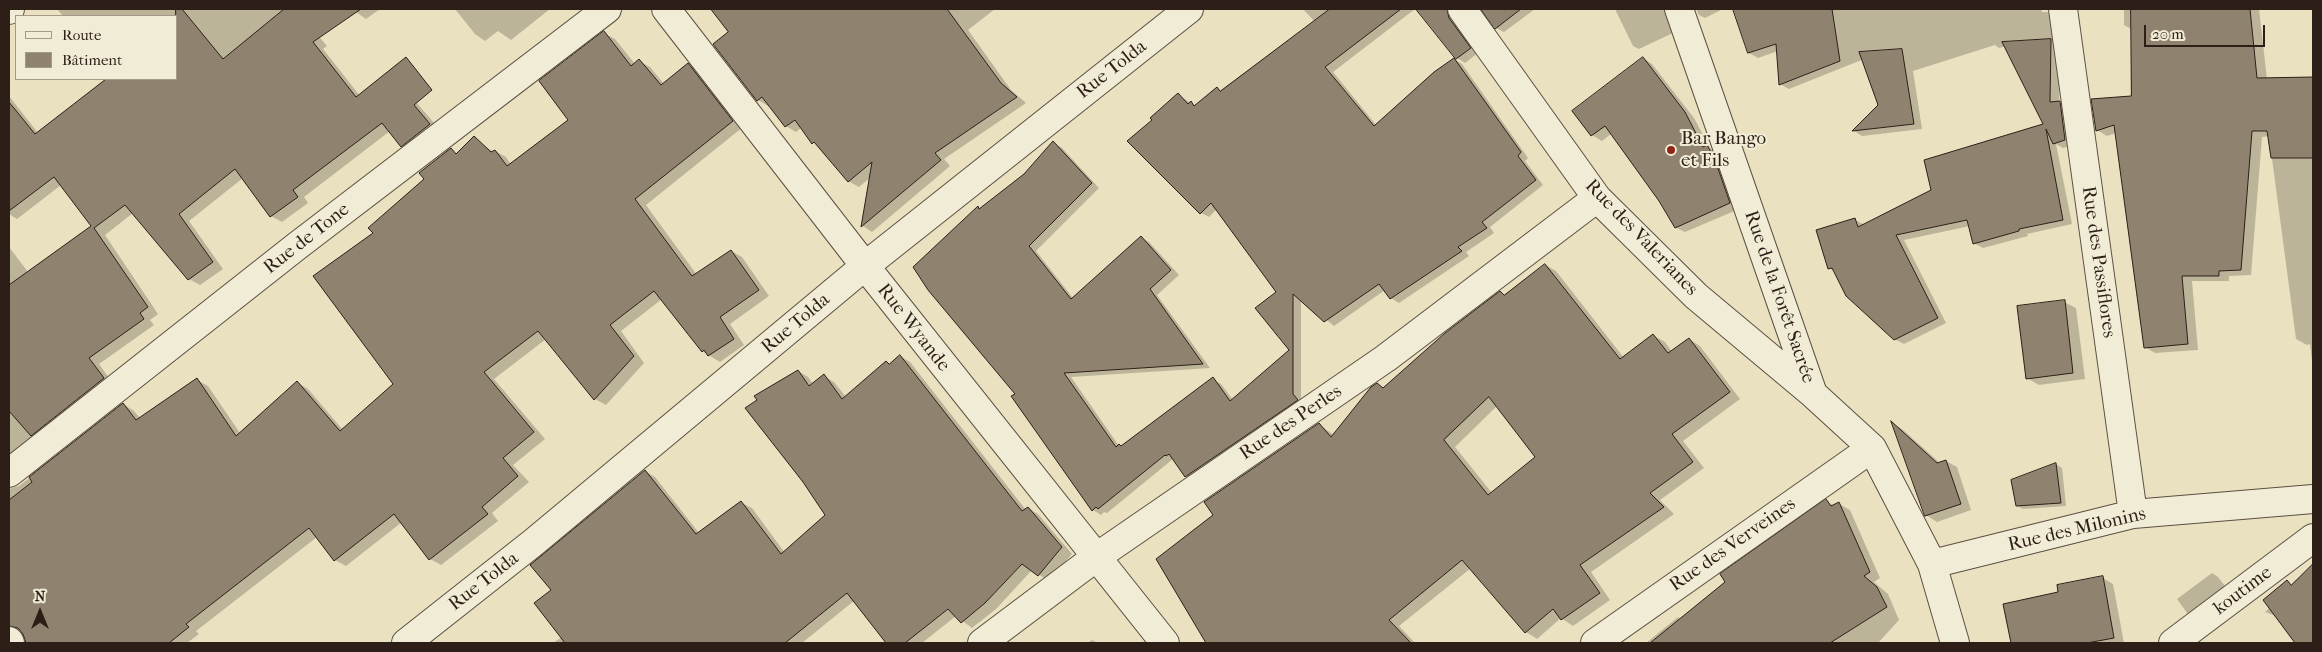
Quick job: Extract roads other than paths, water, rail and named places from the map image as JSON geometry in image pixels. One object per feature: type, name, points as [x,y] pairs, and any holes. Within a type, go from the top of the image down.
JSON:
[{"type":"street","name":"Rue de Tone","points":[[9,473],[297,246],[607,9]]},
{"type":"street","name":"Rue Wyande","points":[[666,9],[865,266],[1095,558],[1165,643]]},
{"type":"street","name":"Rue Tolda","points":[[406,643],[541,536],[865,266],[1189,9]]},
{"type":"street","name":"Rue des Valerianes","points":[[1462,9],[1597,198],[1696,296],[1813,394]]},
{"type":"street","name":"Rue de la Forêt Sacrée","points":[[1679,9],[1813,394],[1872,448],[1932,564],[1955,643]]},
{"type":"street","name":"Rue des Passiflores","points":[[2063,9],[2134,514]]},
{"type":"street","name":"Rue des Perles","points":[[982,643],[1095,558],[1386,358],[1597,198]]},
{"type":"street","name":"Rue des Verveines","points":[[1595,643],[1872,448]]},
{"type":"street","name":"Rue des Milonins","points":[[1932,564],[2134,514],[2313,499]]},
{"type":"street","name":"koutime","points":[[2173,643],[2313,538]]},
{"type":"place","name":"Bar Bango et Fils","points":[[1671,150]]}]
